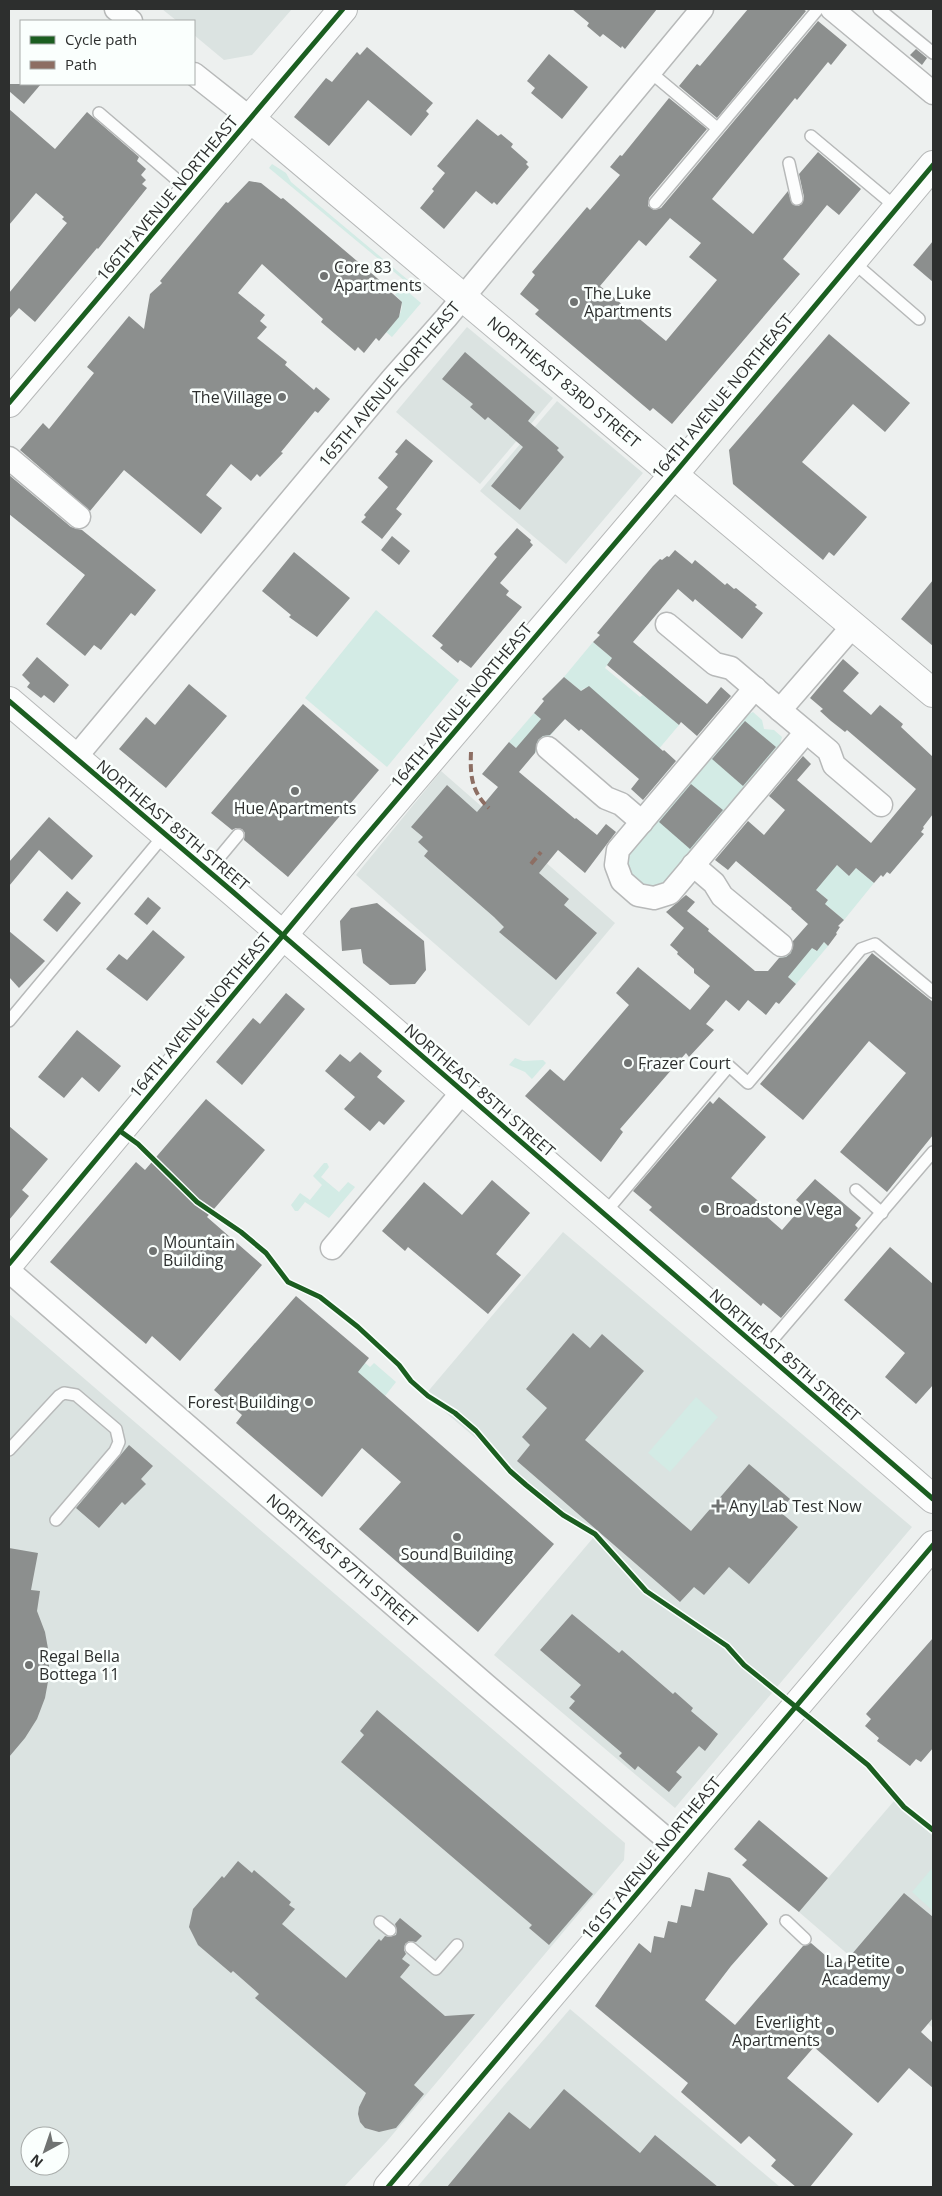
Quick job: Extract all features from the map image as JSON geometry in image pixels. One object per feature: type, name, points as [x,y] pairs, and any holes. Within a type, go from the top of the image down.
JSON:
[{"type":"street","points":[[116,9],[130,20]]},
{"type":"street","name":"166TH AVENUE NORTHEAST","points":[[9,403],[343,9]]},
{"type":"street","name":"165TH AVENUE NORTHEAST","points":[[75,758],[385,387],[463,298],[702,9]]},
{"type":"street","points":[[843,13],[881,58],[925,86]]},
{"type":"street","name":"NORTHEAST 83RD STREET","points":[[195,75],[251,119],[674,474],[852,627],[933,693]]},
{"type":"street","name":"164TH AVENUE NORTHEAST","points":[[9,1264],[283,935],[852,261],[897,208],[930,177]]},
{"type":"street","points":[[9,458],[80,517]]},
{"type":"street","points":[[668,624],[714,664],[730,668],[755,688],[829,751],[834,765],[881,805]]},
{"type":"street","points":[[780,710],[852,627]]},
{"type":"street","points":[[755,688],[618,850],[616,865],[622,881],[638,895],[654,898],[670,893],[806,732]]},
{"type":"street","name":"NORTHEAST 85TH STREET","points":[[9,701],[283,935],[933,1499]]},
{"type":"street","points":[[548,748],[606,798],[620,804],[642,822]]},
{"type":"street","points":[[693,865],[714,883],[722,896],[781,945]]},
{"type":"street","points":[[332,1248],[463,1091]]},
{"type":"street","name":"NORTHEAST 87TH STREET","points":[[9,1271],[501,1698],[676,1847]]},
{"type":"street","name":"161ST AVENUE NORTHEAST","points":[[388,2187],[933,1545]]},
{"type":"lane","points":[[655,203],[818,9]]},
{"type":"lane","points":[[879,9],[933,54]]},
{"type":"lane","points":[[649,71],[718,128]]},
{"type":"lane","points":[[100,113],[190,191]]},
{"type":"lane","points":[[812,136],[897,208]]},
{"type":"lane","points":[[789,163],[797,199]]},
{"type":"lane","points":[[852,261],[919,319]]},
{"type":"lane","points":[[9,1021],[165,834]]},
{"type":"lane","points":[[208,871],[238,835]]},
{"type":"lane","points":[[604,1214],[728,1066],[748,1083],[772,1063],[862,949],[875,944],[933,992]]},
{"type":"lane","points":[[762,1352],[933,1152]]},
{"type":"lane","points":[[856,1190],[882,1213]]},
{"type":"lane","points":[[9,1450],[59,1396],[64,1393],[76,1394],[116,1429],[119,1442],[115,1450],[56,1520]]},
{"type":"lane","points":[[786,1921],[805,1939]]},
{"type":"lane","points":[[380,1922],[390,1930]]},
{"type":"lane","points":[[411,1948],[436,1969],[457,1945]]},
{"type":"shaded area","points":[[162,9],[292,9],[252,55],[224,60],[195,36],[195,20],[176,20]]},
{"type":"shaded area","points":[[467,327],[553,398],[480,484],[396,412]]},
{"type":"shaded area","points":[[557,401],[643,473],[566,564],[480,491]]},
{"type":"shaded area","points":[[441,771],[615,923],[529,1026],[356,875]]},
{"type":"shaded area","points":[[563,1232],[912,1527],[675,1808],[494,1655],[593,1538],[425,1395]]},
{"type":"shaded area","points":[[9,1314],[625,1843],[624,1860],[388,2140],[344,2187],[9,2187]]},
{"type":"shaded area","name":"La Petite Academy","points":[[894,1801],[933,1836],[933,2028],[799,1912]]},
{"type":"shaded area","points":[[570,2009],[780,2187],[417,2187]]},
{"type":"green space","points":[[272,164],[286,173],[291,182],[414,285],[422,285],[417,291],[269,168]]},
{"type":"green space","points":[[395,281],[421,303],[392,337],[386,332],[397,319],[402,309],[400,299],[395,295],[399,290],[392,285]]},
{"type":"green space","points":[[376,610],[459,680],[387,767],[305,698]]},
{"type":"green space","points":[[593,642],[612,658],[605,668],[640,697],[643,695],[679,725],[636,776],[604,705],[584,688],[581,691],[564,677]]},
{"type":"green space","points":[[753,712],[762,720],[764,729],[774,730],[782,737],[780,744],[657,890],[650,891],[624,869],[623,862],[749,714]]},
{"type":"green space","points":[[534,713],[555,730],[535,753],[522,742],[516,748],[509,742]]},
{"type":"green space","points":[[837,865],[849,876],[856,868],[874,883],[844,920],[825,904],[828,900],[810,885]]},
{"type":"green space","points":[[798,936],[816,951],[824,942],[828,946],[796,984],[788,977],[793,970],[779,958]]},
{"type":"green space","points":[[515,1058],[523,1061],[543,1060],[546,1063],[532,1079],[525,1072],[509,1065]]},
{"type":"green space","points":[[324,1163],[327,1163],[329,1167],[321,1177],[339,1192],[348,1182],[355,1187],[329,1218],[305,1202],[298,1211],[295,1211],[291,1205],[300,1193],[310,1200],[322,1185],[313,1176]]},
{"type":"green space","points":[[365,1363],[370,1367],[374,1363],[396,1382],[385,1396],[357,1372]]},
{"type":"green space","points":[[696,1397],[718,1417],[670,1472],[648,1453]]},
{"type":"green space","points":[[933,1867],[933,1911],[912,1892]]},
{"type":"building","points":[[572,9],[657,9],[625,49],[603,34],[600,37],[587,26],[589,23]]},
{"type":"building","points":[[748,9],[803,9],[806,11],[717,118],[679,86],[697,64],[700,66]]},
{"type":"building","points":[[818,21],[847,45],[831,65],[828,62],[797,100],[795,98],[712,199],[753,234],[788,191],[792,204],[798,206],[802,204],[804,197],[799,174],[818,152],[861,189],[839,215],[827,205],[783,259],[800,274],[672,424],[653,408],[650,411],[535,314],[539,310],[520,294],[535,275],[532,272],[587,207],[590,210],[620,175],[610,167],[620,155],[622,156],[669,98],[707,129],[649,198],[648,206],[654,210],[661,208]],"holes":[[[670,218],[701,243],[689,257],[717,280],[666,341],[600,286],[639,240],[646,246]]]},
{"type":"building","points":[[367,47],[433,103],[426,111],[429,114],[411,136],[368,100],[329,146],[294,117],[326,78],[332,82],[357,52],[360,55]]},
{"type":"building","points":[[916,49],[927,58],[922,65],[910,55]]},
{"type":"building","points":[[549,54],[588,87],[562,119],[531,93],[535,88],[527,81]]},
{"type":"building","points":[[9,84],[40,85],[24,104],[9,91]]},
{"type":"building","points":[[9,109],[55,149],[87,112],[139,157],[137,161],[146,169],[141,175],[146,180],[142,184],[147,188],[98,249],[35,322],[19,308],[9,319],[9,293],[67,223],[62,219],[64,217],[36,193],[9,225]]},
{"type":"building","points":[[477,119],[498,136],[501,134],[513,144],[511,147],[528,162],[526,164],[529,167],[497,205],[494,202],[492,204],[476,191],[444,229],[420,208],[434,191],[432,189],[445,173],[437,166]]},
{"type":"building","points":[[249,181],[261,183],[281,199],[283,198],[384,284],[402,302],[399,317],[379,341],[376,338],[364,353],[358,347],[355,351],[321,322],[323,319],[262,264],[238,293],[265,315],[260,321],[267,327],[257,338],[287,362],[285,365],[314,390],[316,387],[330,399],[318,413],[315,411],[281,452],[283,453],[260,477],[257,474],[251,481],[231,464],[206,495],[222,508],[201,534],[124,470],[90,511],[20,450],[43,423],[49,429],[94,373],[87,367],[129,316],[144,329],[150,294],[162,283],[160,281],[226,202],[228,203]]},
{"type":"building","points":[[933,241],[933,282],[913,265]]},
{"type":"building","points":[[829,334],[910,403],[885,432],[853,404],[802,462],[867,517],[834,556],[829,552],[823,560],[733,484],[729,450]]},
{"type":"building","points":[[465,352],[535,412],[528,421],[559,448],[557,450],[564,457],[520,510],[491,486],[523,447],[488,417],[485,420],[470,407],[473,404],[442,379]]},
{"type":"building","points":[[406,439],[433,461],[396,509],[402,514],[382,539],[361,522],[366,517],[364,515],[388,487],[378,478],[398,454],[395,452]]},
{"type":"building","points":[[9,475],[71,527],[82,530],[156,590],[135,616],[131,613],[101,650],[94,645],[85,656],[46,624],[85,575],[9,514]]},
{"type":"building","points":[[517,528],[531,540],[530,542],[533,545],[500,583],[509,591],[506,595],[522,607],[471,668],[460,660],[458,663],[440,648],[443,645],[432,636],[497,557],[494,554]]},
{"type":"building","points":[[392,536],[410,551],[399,565],[381,550]]},
{"type":"building","points":[[675,550],[692,564],[695,560],[725,585],[727,583],[734,589],[736,588],[757,605],[755,607],[763,613],[742,639],[695,599],[693,602],[678,589],[633,642],[707,704],[721,687],[731,696],[697,736],[681,722],[679,725],[607,665],[612,658],[593,642],[600,635],[597,633],[653,566],[660,559],[669,557]]},
{"type":"building","points":[[294,552],[350,598],[317,637],[289,617],[291,615],[262,591]]},
{"type":"building","points":[[933,580],[933,646],[901,619]]},
{"type":"building","points":[[37,657],[69,685],[54,703],[44,695],[41,698],[27,687],[30,683],[22,675]]},
{"type":"building","points":[[843,659],[859,673],[843,691],[871,715],[880,705],[903,724],[901,727],[933,757],[933,814],[923,827],[921,832],[924,834],[890,874],[887,872],[883,877],[881,875],[874,883],[856,868],[849,876],[837,865],[816,890],[828,900],[825,904],[844,920],[838,926],[840,927],[837,934],[828,946],[824,942],[817,951],[812,948],[788,977],[796,984],[779,1004],[776,1002],[766,1015],[748,1000],[739,1011],[726,1000],[706,1024],[714,1030],[689,1057],[686,1053],[620,1129],[623,1132],[601,1162],[525,1096],[550,1069],[564,1081],[629,1005],[616,993],[638,967],[690,1010],[710,986],[694,973],[694,969],[670,945],[684,928],[666,912],[686,895],[695,902],[687,911],[709,929],[708,931],[755,971],[768,971],[779,958],[786,957],[791,953],[793,941],[808,924],[792,908],[736,861],[728,870],[715,860],[748,821],[764,835],[785,810],[769,796],[803,756],[811,764],[797,780],[871,843],[916,789],[847,730],[845,732],[831,721],[820,711],[823,709],[810,698]]},
{"type":"building","points":[[564,677],[581,691],[589,686],[676,761],[643,800],[631,789],[639,779],[581,729],[579,731],[565,719],[550,735],[543,736],[538,740],[535,753],[519,772],[597,835],[606,824],[616,832],[585,873],[558,850],[539,873],[569,899],[564,905],[597,933],[556,980],[499,932],[504,927],[424,856],[428,851],[418,842],[423,837],[411,827],[447,785],[477,812],[498,787],[482,774],[509,742],[516,748],[541,719],[534,713],[544,701],[542,699]]},
{"type":"building","points":[[189,684],[227,716],[166,788],[119,749],[146,717],[155,725]]},
{"type":"building","name":"Hue Apartments","points":[[303,704],[379,770],[288,877],[244,840],[245,833],[242,829],[236,828],[232,830],[211,813]]},
{"type":"building","points":[[745,721],[776,747],[743,786],[712,759]]},
{"type":"building","points":[[691,784],[723,810],[690,849],[659,822]]},
{"type":"building","points":[[49,817],[93,856],[72,880],[39,850],[9,886],[9,862]]},
{"type":"building","points":[[67,891],[81,903],[57,932],[43,920]]},
{"type":"building","points":[[148,897],[161,908],[147,925],[134,914]]},
{"type":"building","points":[[377,903],[424,941],[426,970],[415,984],[390,985],[363,963],[361,949],[342,951],[340,921],[351,908]]},
{"type":"building","points":[[153,930],[185,957],[147,1001],[106,969],[119,954],[127,960]]},
{"type":"building","points":[[9,931],[45,961],[19,988],[9,977]]},
{"type":"building","points":[[872,953],[933,1002],[933,1135],[887,1192],[840,1152],[906,1073],[869,1041],[803,1120],[760,1084]]},
{"type":"building","points":[[286,993],[305,1009],[242,1085],[216,1062],[253,1018],[260,1024]]},
{"type":"building","points":[[77,1030],[121,1066],[99,1092],[82,1077],[64,1098],[38,1077]]},
{"type":"building","points":[[360,1052],[382,1071],[377,1077],[405,1101],[384,1125],[379,1121],[370,1131],[344,1109],[355,1097],[325,1071],[340,1054],[350,1062]]},
{"type":"building","name":"Broadstone Vega","points":[[719,1097],[766,1137],[731,1178],[763,1205],[759,1210],[782,1230],[803,1206],[796,1200],[815,1179],[861,1218],[855,1225],[858,1228],[781,1318],[763,1303],[761,1306],[649,1210],[652,1207],[633,1191],[710,1101],[713,1104]]},
{"type":"building","name":"Mountain Building","points":[[206,1099],[265,1150],[207,1217],[262,1265],[180,1361],[152,1336],[146,1344],[50,1262],[136,1162],[145,1170]]},
{"type":"building","points":[[9,1126],[48,1159],[22,1190],[29,1196],[9,1220]]},
{"type":"building","points":[[492,1180],[530,1213],[496,1254],[521,1275],[488,1314],[408,1247],[405,1251],[382,1231],[424,1182],[462,1215]]},
{"type":"building","points":[[890,1247],[933,1284],[933,1385],[916,1404],[885,1377],[905,1353],[844,1300]]},
{"type":"building","points":[[296,1296],[369,1358],[358,1372],[554,1544],[478,1632],[359,1529],[401,1482],[362,1448],[322,1497],[236,1423],[242,1415],[214,1390]]},
{"type":"building","points":[[573,1333],[590,1348],[602,1334],[644,1371],[585,1440],[691,1531],[749,1464],[790,1499],[779,1511],[798,1527],[749,1584],[729,1567],[704,1595],[694,1587],[680,1602],[517,1461],[530,1445],[522,1437],[547,1408],[526,1389]]},
{"type":"building","points":[[129,1445],[153,1466],[141,1479],[146,1484],[125,1505],[122,1502],[99,1528],[76,1508]]},
{"type":"building","name":"Regal Bella Bottega 11","points":[[9,1548],[38,1553],[31,1590],[40,1591],[37,1611],[45,1632],[49,1654],[49,1676],[45,1698],[37,1719],[25,1738],[9,1757]]},
{"type":"building","points":[[572,1614],[619,1653],[622,1650],[673,1694],[675,1692],[693,1708],[691,1711],[718,1734],[705,1751],[699,1746],[676,1772],[682,1777],[669,1792],[638,1766],[635,1770],[619,1756],[622,1753],[569,1708],[575,1701],[570,1697],[581,1685],[540,1650]]},
{"type":"building","points":[[933,1638],[933,1748],[921,1762],[916,1759],[910,1766],[877,1741],[879,1738],[865,1726],[871,1719],[866,1714]]},
{"type":"building","points":[[377,1710],[593,1894],[549,1945],[529,1928],[532,1925],[341,1762],[364,1735],[360,1731]]},
{"type":"building","points":[[759,1820],[828,1878],[799,1912],[742,1865],[747,1860],[734,1849]]},
{"type":"building","points":[[238,1861],[252,1873],[254,1870],[291,1902],[289,1905],[295,1909],[282,1924],[346,1978],[379,1939],[381,1941],[385,1936],[396,1935],[395,1924],[400,1918],[422,1936],[416,1942],[409,1941],[405,1944],[404,1950],[406,1954],[402,1959],[410,1965],[400,1977],[445,2016],[475,2014],[414,2085],[424,2094],[396,2128],[379,2132],[365,2128],[360,2122],[358,2114],[359,2107],[366,2093],[255,1998],[259,1994],[233,1971],[231,1973],[198,1945],[189,1927],[193,1909]]},
{"type":"building","name":"Everlight Apartments","points":[[708,1872],[730,1878],[768,1924],[731,1966],[705,2000],[735,2025],[803,1946],[811,1943],[840,1968],[904,1893],[933,1917],[933,2018],[921,2032],[933,2043],[933,2088],[909,2068],[878,2103],[814,2047],[787,2078],[853,2134],[810,2187],[796,2187],[771,2166],[776,2160],[749,2136],[741,2144],[681,2092],[688,2083],[595,2006],[639,1943],[651,1953],[654,1936],[664,1938],[668,1921],[677,1923],[681,1905],[691,1907],[695,1889],[704,1891]]},
{"type":"building","points":[[564,2089],[640,2153],[655,2135],[718,2187],[447,2187],[509,2112],[530,2129]]},
{"type":"marked path","points":[[471,752],[471,768],[475,789],[478,796],[489,808]]},
{"type":"marked path","points":[[531,864],[541,852]]},
{"type":"cycle path","points":[[9,403],[343,9]]},
{"type":"cycle path","points":[[9,1264],[359,844],[674,474],[933,165]]},
{"type":"cycle path","points":[[9,701],[233,892],[933,1499]]},
{"type":"cycle path","points":[[120,1131],[138,1144],[197,1202],[241,1232],[266,1253],[288,1282],[320,1297],[358,1327],[399,1365],[411,1381],[428,1396],[455,1413],[476,1431],[510,1471],[526,1485],[563,1515],[595,1534],[646,1591],[727,1646],[744,1665],[868,1765],[904,1807],[933,1830]]},
{"type":"cycle path","points":[[388,2187],[933,1545]]},
{"type":"place","name":"Core 83 Apartments","points":[[324,276]]},
{"type":"place","name":"The Luke Apartments","points":[[574,302]]},
{"type":"place","name":"The Village","points":[[282,397]]},
{"type":"place","name":"Hue Apartments","points":[[295,791]]},
{"type":"place","name":"Frazer Court","points":[[628,1063]]},
{"type":"place","name":"Broadstone Vega","points":[[705,1209]]},
{"type":"place","name":"Mountain Building","points":[[153,1251]]},
{"type":"place","name":"Forest Building","points":[[309,1402]]},
{"type":"place","name":"Any Lab Test Now","points":[[718,1506]]},
{"type":"place","name":"Sound Building","points":[[457,1537]]},
{"type":"place","name":"Regal Bella Bottega 11","points":[[29,1665]]},
{"type":"place","name":"La Petite Academy","points":[[900,1970]]},
{"type":"place","name":"Everlight Apartments","points":[[830,2031]]}]
